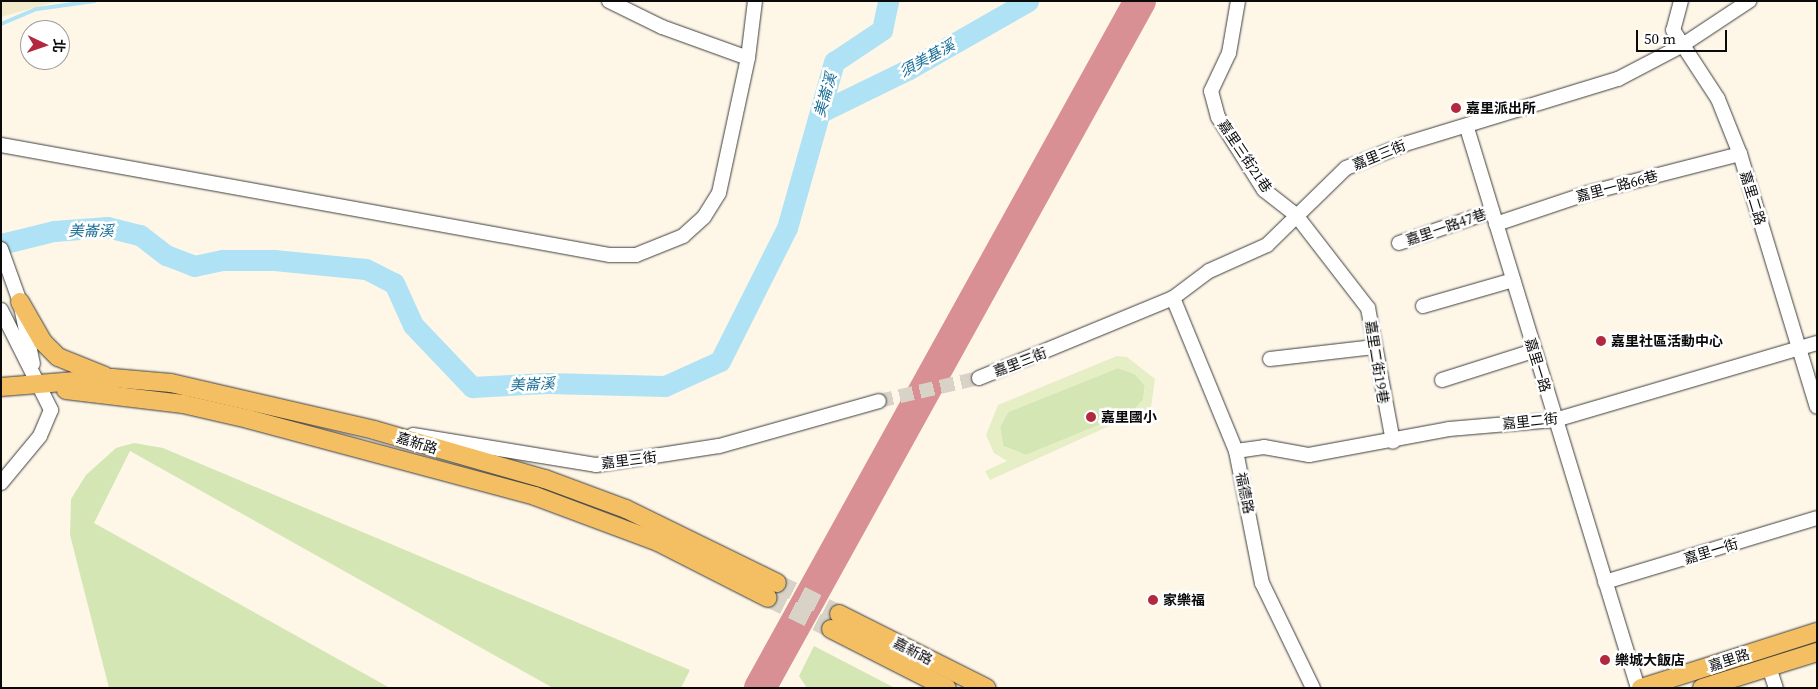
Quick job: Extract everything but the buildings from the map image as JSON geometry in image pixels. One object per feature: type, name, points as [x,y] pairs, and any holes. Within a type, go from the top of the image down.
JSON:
[{"type":"main road","points":[[20,302],[43,342],[58,357],[112,378]]},
{"type":"main road","name":"嘉新路","points":[[4,387],[38,387],[183,404],[366,448],[535,496],[649,538],[773,590],[626,509],[572,489],[374,430],[221,392],[112,378],[38,387]]},
{"type":"main road","name":"嘉新路","points":[[947,688],[835,622],[986,688]]},
{"type":"main road","name":"嘉里路","points":[[1640,688],[1817,632]]},
{"type":"main road","name":"嘉里路","points":[[1702,688],[1817,652]]},
{"type":"street","points":[[610,1],[662,26],[748,58]]},
{"type":"street","points":[[1,145],[610,255],[636,254],[683,236],[712,206],[725,173],[748,58],[754,1]]},
{"type":"street","name":"嘉里三街21巷","points":[[1238,1],[1229,53],[1211,91],[1218,117],[1264,190],[1296,215]]},
{"type":"street","name":"嘉里二路","points":[[1681,1],[1673,30],[1681,46],[1718,99],[1740,154],[1817,407]]},
{"type":"street","name":"嘉里三街","points":[[979,378],[1097,332],[1173,298],[1209,271],[1267,245],[1346,168],[1405,144],[1467,128],[1618,79],[1681,46],[1749,1]]},
{"type":"street","name":"嘉里一路","points":[[1467,128],[1533,351],[1640,688]]},
{"type":"street","name":"嘉里一路66巷","points":[[1494,218],[1740,154]]},
{"type":"street","name":"嘉里二街19巷","points":[[1296,215],[1368,308],[1393,442]]},
{"type":"street","name":"嘉里一路47巷","points":[[1399,243],[1494,218]]},
{"type":"street","points":[[1,248],[20,302],[38,387]]},
{"type":"street","points":[[1423,306],[1513,280]]},
{"type":"street","name":"福德路","points":[[1173,298],[1236,450],[1262,583],[1313,688]]},
{"type":"street","points":[[1,310],[50,410],[40,436],[1,483]]},
{"type":"street","name":"嘉里二街","points":[[1236,450],[1264,447],[1309,454],[1393,442],[1449,429],[1555,420],[1817,342]]},
{"type":"street","points":[[1270,359],[1374,347]]},
{"type":"street","points":[[1442,380],[1533,351]]},
{"type":"street","name":"嘉里三街","points":[[374,430],[596,465],[719,446],[879,401]]},
{"type":"street","name":"嘉里一街","points":[[1605,582],[1817,518]]},
{"type":"street","points":[[1769,667],[1776,688]]},
{"type":"shaded area","points":[[1,1],[59,1],[1,17]]},
{"type":"green space","points":[[1117,356],[1127,357],[1155,379],[1151,407],[990,480],[985,471],[1007,461],[994,453],[986,435],[998,405]],"holes":[[[1118,368],[1135,374],[1145,386],[1143,400],[1133,411],[1026,455],[1003,446],[1000,427],[1008,412]]]},
{"type":"green space","points":[[1118,368],[1135,374],[1145,386],[1143,400],[1133,411],[1026,455],[1003,446],[1000,427],[1008,412]]},
{"type":"green space","points":[[134,443],[163,448],[690,670],[681,688],[553,688],[130,451],[94,523],[390,688],[109,688],[70,535],[71,499],[86,475],[116,448]]},
{"type":"green space","points":[[814,646],[895,688],[807,688],[799,676]]},
{"type":"waterway","points":[[1,24],[37,9],[94,1]]},
{"type":"waterway","name":"美崙溪","points":[[1,244],[54,231],[107,227],[140,235],[166,255],[194,266],[223,260],[274,260],[366,269],[394,283],[413,325],[472,387],[547,383],[665,386],[720,361],[787,228],[834,62],[882,30],[888,1]]},
{"type":"waterway","name":"須美基溪","points":[[823,111],[909,69],[1028,1]]},
{"type":"taxiway","points":[[760,688],[1140,1]]},
{"type":"tunnel","points":[[879,401],[979,378]]},
{"type":"tunnel","points":[[777,583],[839,614]]},
{"type":"tunnel","points":[[768,598],[831,629]]},
{"type":"place","name":"嘉里派出所","points":[[1456,108]]},
{"type":"place","name":"嘉里社區活動中心","points":[[1601,341]]},
{"type":"place","name":"嘉里國小","points":[[1091,417]]},
{"type":"place","name":"家樂福","points":[[1153,600]]},
{"type":"place","name":"樂城大飯店","points":[[1605,660]]}]
